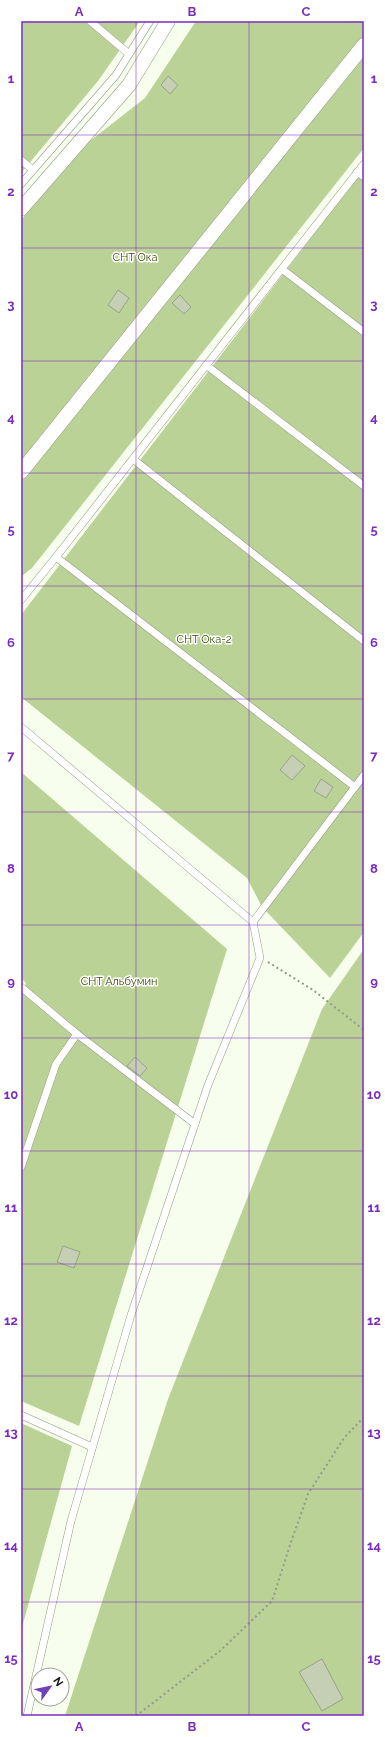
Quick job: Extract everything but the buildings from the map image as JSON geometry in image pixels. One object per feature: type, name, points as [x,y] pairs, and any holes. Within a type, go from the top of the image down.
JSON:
[{"type":"street","points":[[21,209],[129,85],[168,21]]},
{"type":"street","points":[[21,472],[364,45]]},
{"type":"lane","points":[[90,21],[129,54]]},
{"type":"lane","points":[[21,184],[116,75],[150,21]]},
{"type":"lane","points":[[21,160],[33,170]]},
{"type":"lane","points":[[21,600],[364,164]]},
{"type":"lane","points":[[357,172],[364,177]]},
{"type":"lane","points":[[282,269],[364,332]]},
{"type":"lane","points":[[206,365],[364,486]]},
{"type":"lane","points":[[133,459],[364,641]]},
{"type":"lane","points":[[56,557],[355,787]]},
{"type":"lane","points":[[21,727],[253,922],[260,958],[208,1085],[131,1315],[71,1521],[27,1716]]},
{"type":"lane","points":[[253,922],[364,775]]},
{"type":"lane","points":[[21,987],[77,1034],[195,1124]]},
{"type":"lane","points":[[21,1167],[56,1064],[77,1034]]},
{"type":"lane","points":[[21,1414],[92,1447]]},
{"type":"path","points":[[260,958],[313,990],[364,1030]]},
{"type":"path","points":[[136,1716],[220,1652],[272,1601],[308,1494],[344,1438],[364,1417]]},
{"type":"green space","points":[[21,21],[140,21],[98,81],[21,173]]},
{"type":"green space","name":"СНТ Ока","points":[[196,21],[364,21],[364,148],[32,568],[21,577],[21,220],[90,141],[145,98]]},
{"type":"green space","name":"СНТ Ока-2","points":[[364,169],[364,932],[330,978],[262,907],[247,878],[21,697],[21,615]]},
{"type":"green space","name":"СНТ Альбумин","points":[[21,772],[227,949],[79,1426],[21,1401],[21,997],[26,983],[21,978]]},
{"type":"green space","points":[[364,949],[364,1716],[65,1716],[68,1707],[70,1707],[70,1701],[168,1399],[322,1009]]},
{"type":"green space","points":[[21,1423],[72,1446],[21,1631]]}]
